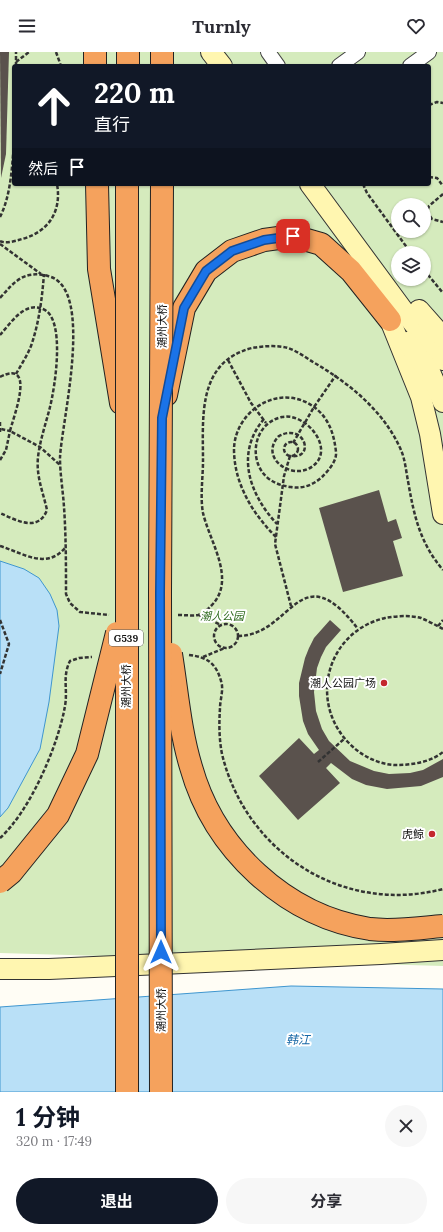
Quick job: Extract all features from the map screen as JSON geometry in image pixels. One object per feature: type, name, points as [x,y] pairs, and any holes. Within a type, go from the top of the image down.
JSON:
[{"type":"highway","points":[[95,52],[95,64]]},
{"type":"highway","points":[[128,52],[128,64]]},
{"type":"highway","points":[[162,52],[162,64]]},
{"type":"highway","points":[[97,186],[99,269],[126,434]]},
{"type":"highway","name":"潮州大桥","points":[[127,186],[126,434],[120,607],[127,1092]]},
{"type":"highway","name":"潮州大桥","points":[[161,1092],[160,593],[162,186]]},
{"type":"highway","points":[[162,418],[184,308],[206,271],[232,251],[264,240],[293,236],[321,244],[351,271],[390,320]]},
{"type":"highway","points":[[160,593],[184,742],[191,768],[210,815],[229,845],[249,867],[271,886],[295,901],[322,914],[371,929],[392,930],[443,926]]},
{"type":"highway","points":[[0,882],[11,873],[58,815],[87,754],[120,607]]},
{"type":"street","points":[[211,52],[220,64]]},
{"type":"street","points":[[222,52],[232,64]]},
{"type":"street","points":[[268,52],[277,64]]},
{"type":"street","points":[[342,64],[358,52]]},
{"type":"street","points":[[413,64],[429,52]]},
{"type":"street","points":[[311,186],[405,313],[443,360]]},
{"type":"street","points":[[325,186],[410,299],[443,337]]},
{"type":"street","points":[[390,320],[430,372],[443,402]]},
{"type":"street","points":[[390,320],[422,397],[430,434],[443,514]]},
{"type":"street","points":[[381,954],[443,930]]},
{"type":"street","points":[[0,969],[49,969],[443,950]]},
{"type":"path","points":[[16,52],[16,62]]},
{"type":"path","points":[[16,62],[30,52]]},
{"type":"path","points":[[56,52],[61,64]]},
{"type":"path","points":[[431,104],[437,102],[443,103]]},
{"type":"path","points":[[0,217],[4,209],[12,170]]},
{"type":"path","points":[[431,177],[437,178],[443,186]]},
{"type":"path","points":[[0,242],[18,240],[36,235],[48,224],[56,210],[59,192],[58,186]]},
{"type":"path","points":[[364,186],[367,193],[406,246]]},
{"type":"path","points":[[443,194],[429,206],[427,212],[432,219],[443,222]]},
{"type":"path","points":[[0,242],[43,274]]},
{"type":"path","points":[[0,298],[19,279],[28,274],[43,274],[54,277],[65,289],[72,312],[74,359],[61,440],[66,594],[70,603],[80,612],[92,614],[120,607]]},
{"type":"path","points":[[16,374],[30,348],[41,308],[43,274]]},
{"type":"path","points":[[431,278],[443,293]]},
{"type":"path","points":[[0,335],[21,311],[33,308],[41,308],[50,313],[56,328],[56,359],[51,406],[40,447],[38,475],[47,510],[45,516],[37,523],[30,523],[0,513]]},
{"type":"path","points":[[199,615],[205,612],[220,595],[223,585],[222,573],[203,512],[204,399],[214,374],[228,360],[253,348],[270,346],[287,348],[336,375],[360,396],[392,432],[402,452],[415,516],[423,540],[432,557],[443,570]]},
{"type":"path","points":[[228,360],[255,409],[266,423]]},
{"type":"path","points":[[0,377],[8,373],[16,374],[20,379],[22,389],[6,450],[0,460]]},
{"type":"path","points":[[293,443],[314,407],[336,375]]},
{"type":"path","points":[[276,537],[264,525],[250,506],[236,469],[234,450],[240,424],[264,401],[287,396],[314,407],[328,421],[335,438],[336,455],[330,468],[310,486],[297,488],[283,486],[268,478],[260,468],[257,456],[258,437],[266,423],[288,416],[304,423],[314,431],[319,440],[320,453],[318,459],[313,466],[303,471],[292,471],[286,469],[276,460],[272,447],[275,440],[285,433],[297,434],[303,440],[306,447],[304,452],[296,457],[290,456],[286,454],[284,447],[289,442],[293,443],[298,448],[297,452],[290,456],[286,469],[283,486],[277,524],[276,537],[275,544],[291,606]]},
{"type":"path","points":[[264,419],[254,432],[249,445],[249,471],[258,498],[264,510],[277,524]]},
{"type":"path","points":[[0,422],[0,430],[10,431],[40,447],[61,465]]},
{"type":"path","points":[[0,546],[38,559],[47,560],[60,554],[65,548]]},
{"type":"path","points":[[238,636],[246,636],[261,631],[291,606],[308,598],[328,600],[342,610],[358,629]]},
{"type":"path","points":[[176,615],[199,615],[221,625],[233,626],[238,636]]},
{"type":"path","points":[[443,628],[420,618],[395,616],[372,621],[358,629],[338,651],[328,672],[326,695],[331,718],[344,739],[362,755],[386,764],[412,765],[436,757],[443,752]]},
{"type":"path","points":[[0,620],[9,644],[0,674]]},
{"type":"path","points":[[438,626],[443,620]]},
{"type":"path","points":[[221,625],[216,630],[214,638],[218,645],[225,648]]},
{"type":"path","points":[[203,657],[232,646],[238,636]]},
{"type":"path","points":[[318,762],[344,739]]},
{"type":"green space","name":"潮人公园","points":[[0,52],[443,52],[443,966],[0,953]]},
{"type":"water","points":[[0,561],[24,569],[39,578],[50,594],[57,610],[59,626],[49,702],[40,749],[8,808],[0,817]]},
{"type":"water","name":"韩江","points":[[291,986],[443,989],[443,1092],[0,1092],[0,1007]]},
{"type":"building","points":[[0,52],[9,52],[6,154],[1,178]]},
{"type":"building","points":[[379,490],[388,522],[396,519],[402,538],[393,541],[403,576],[343,592],[319,508]]},
{"type":"building","points":[[330,620],[341,630],[326,647],[321,657],[317,668],[314,692],[316,711],[322,729],[329,741],[350,761],[374,771],[389,774],[410,773],[423,770],[443,759],[443,777],[421,786],[387,789],[366,785],[352,779],[331,763],[326,768],[340,783],[298,820],[259,776],[299,738],[314,754],[319,750],[308,734],[303,721],[299,696],[299,683],[309,648],[314,638]]},
{"type":"place","name":"潮人公园广场","points":[[384,683]]},
{"type":"place","name":"虎鲸","points":[[432,834]]},
{"type":"route","points":[[161,952],[160,593],[162,418],[184,308],[206,271],[232,251],[264,240],[293,236]]}]
